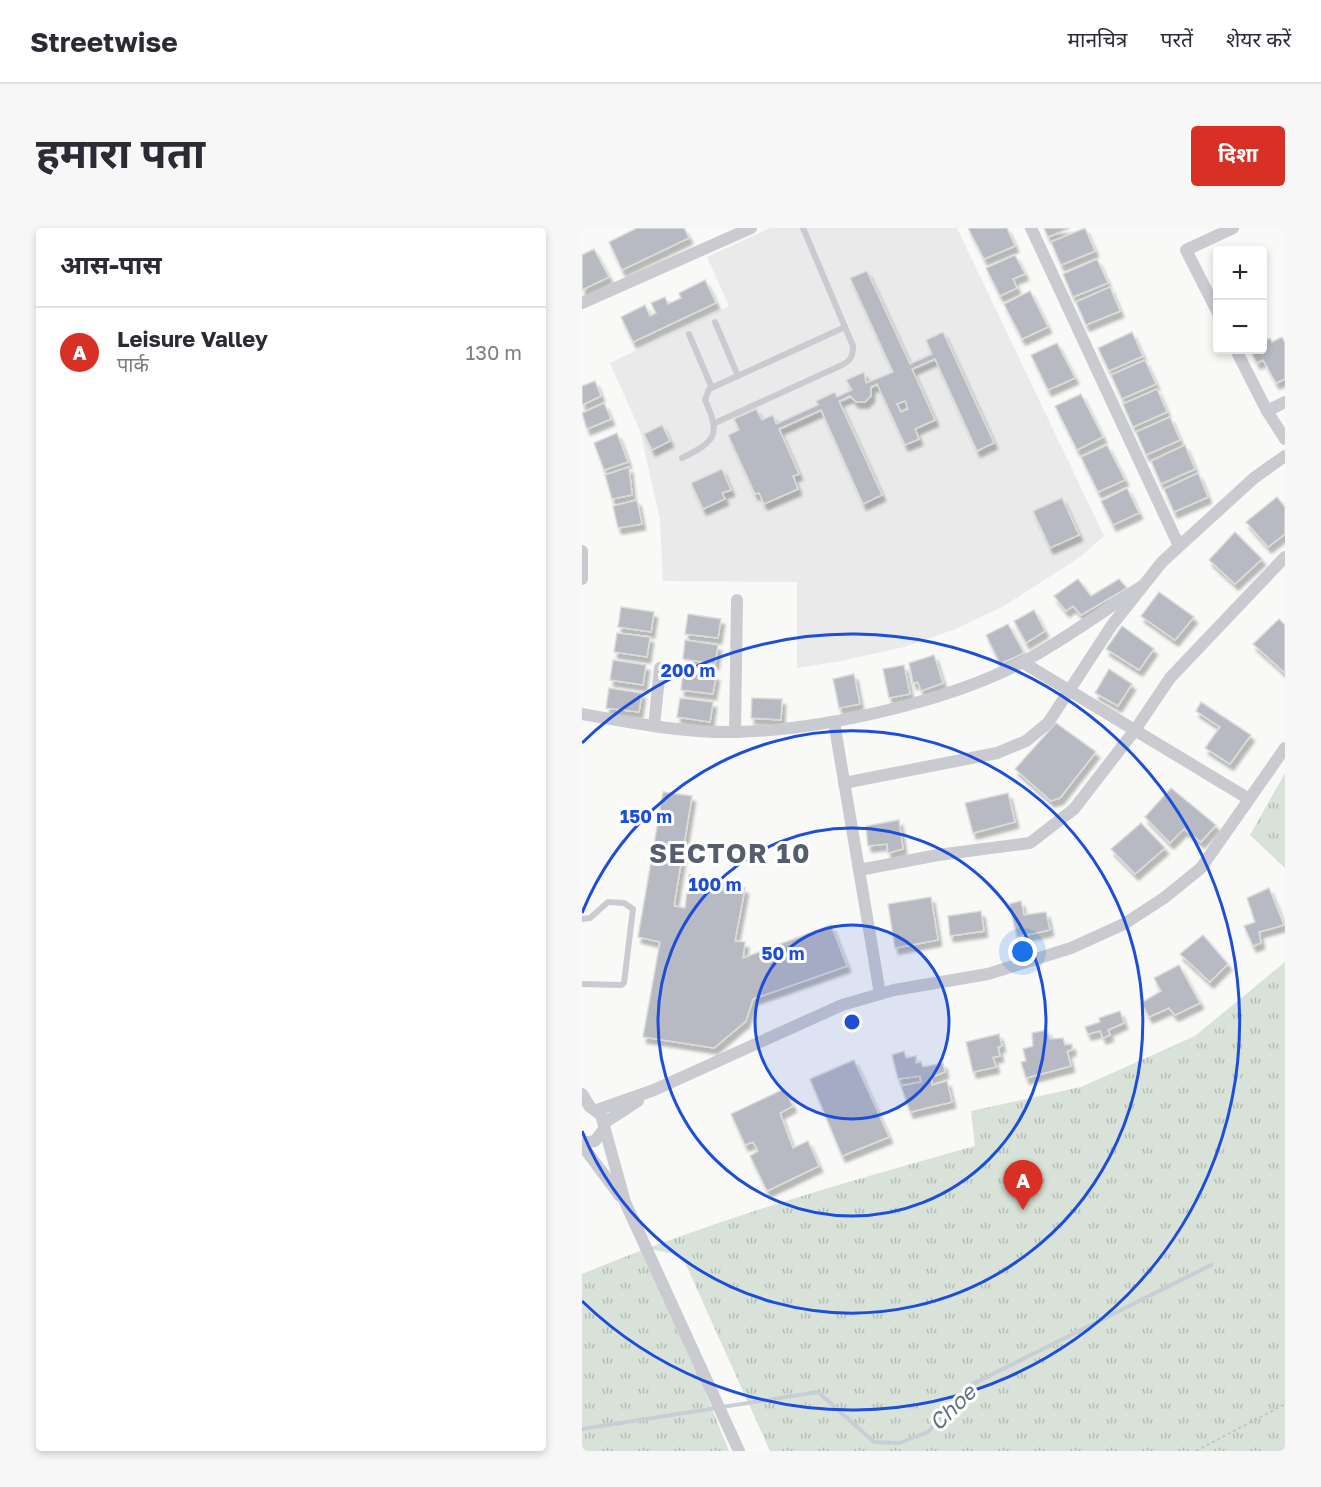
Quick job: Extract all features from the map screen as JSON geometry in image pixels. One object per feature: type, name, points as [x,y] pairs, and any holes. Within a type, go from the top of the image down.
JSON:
[{"type":"street","points":[[582,303],[751,228]]},
{"type":"street","points":[[1031,228],[1179,546]]},
{"type":"street","points":[[1213,303],[1186,250],[1233,228]]},
{"type":"street","points":[[1238,354],[1267,411],[1285,439]]},
{"type":"street","points":[[1267,411],[1285,402]]},
{"type":"street","points":[[844,783],[997,753],[1026,741],[1048,723],[1112,625],[1162,562],[1254,478],[1285,456]]},
{"type":"street","points":[[582,551],[582,579]]},
{"type":"street","points":[[859,870],[938,855],[1030,843],[1074,809],[1135,730],[1170,678],[1285,557]]},
{"type":"street","points":[[582,714],[654,726],[735,732],[834,722],[948,693],[1022,662],[1142,586]]},
{"type":"street","points":[[735,732],[737,600]]},
{"type":"street","points":[[1022,662],[1249,799]]},
{"type":"street","points":[[654,726],[660,668]]},
{"type":"street","points":[[834,722],[880,994]]},
{"type":"street","points":[[590,1108],[654,1090],[842,1005],[880,994],[988,974],[1071,948],[1124,924],[1164,898],[1201,868],[1285,748]]},
{"type":"street","points":[[625,1202],[582,1144],[595,1141],[604,1126],[654,1090]]},
{"type":"street","points":[[582,1094],[604,1126],[625,1202],[740,1451]]},
{"type":"lane","points":[[715,423],[850,361],[853,346],[803,228]]},
{"type":"lane","points":[[715,322],[738,376]]},
{"type":"lane","points":[[682,458],[705,447],[713,434],[715,423],[705,400],[705,395],[712,388],[845,327]]},
{"type":"lane","points":[[689,334],[712,388]]},
{"type":"lane","points":[[582,919],[590,918],[608,902],[624,903],[633,909],[624,983],[621,985],[582,984]]},
{"type":"path","points":[[1196,1451],[1285,1404]]},
{"type":"shaded area","points":[[770,228],[957,228],[1104,536],[1080,557],[1004,606],[953,630],[904,647],[797,668],[797,582],[663,581],[660,520],[640,431],[610,363],[729,306],[707,257]]},
{"type":"green space","points":[[1285,773],[1285,868],[1250,835]]},
{"type":"green space","points":[[1285,962],[1285,1451],[770,1451],[682,1256],[648,1248],[776,1204],[975,1146],[971,1111],[1081,1087],[1195,1036]]},
{"type":"green space","points":[[647,1248],[729,1451],[582,1451],[582,1274]]},
{"type":"building","points":[[637,228],[684,228],[689,238],[622,270],[609,242]]},
{"type":"building","points":[[968,228],[1007,228],[1015,246],[984,259]]},
{"type":"building","points":[[1044,228],[1070,228],[1048,237]]},
{"type":"building","points":[[1085,228],[1095,251],[1061,265],[1051,242]]},
{"type":"building","points":[[594,249],[609,277],[582,290],[582,255]]},
{"type":"building","points":[[1015,255],[1025,274],[1013,279],[1017,288],[1000,296],[986,268]]},
{"type":"building","points":[[1097,259],[1108,283],[1073,297],[1063,274]]},
{"type":"building","points":[[867,271],[910,364],[932,354],[926,340],[943,332],[994,443],[977,451],[935,359],[912,369],[935,420],[915,429],[919,439],[905,445],[877,384],[871,387],[871,396],[865,402],[856,402],[850,396],[839,401],[882,495],[863,504],[821,410],[779,429],[799,474],[793,476],[798,489],[764,504],[759,493],[755,494],[728,435],[739,430],[734,419],[756,409],[762,420],[773,415],[776,424],[818,405],[816,401],[835,392],[837,397],[852,390],[846,380],[864,372],[866,383],[893,372],[850,278]],"holes":[[[905,401],[908,409],[901,412],[897,404]]]},
{"type":"building","points":[[705,280],[716,303],[633,342],[621,317],[645,305],[650,316],[656,313],[651,303],[665,297],[668,304],[681,298],[679,293]]},
{"type":"building","points":[[1110,287],[1120,311],[1086,325],[1076,302]]},
{"type":"building","points":[[1030,291],[1048,327],[1022,339],[1004,304]]},
{"type":"building","points":[[1132,332],[1143,356],[1109,371],[1098,348]]},
{"type":"building","points":[[1282,337],[1285,343],[1285,379],[1276,383],[1263,360],[1257,363],[1252,354],[1267,354],[1267,340],[1270,338],[1272,342]]},
{"type":"building","points":[[1057,343],[1075,378],[1048,390],[1031,355]]},
{"type":"building","points":[[1145,360],[1156,384],[1122,399],[1111,375]]},
{"type":"building","points":[[595,381],[601,396],[582,405],[582,386]]},
{"type":"building","points":[[1157,389],[1167,412],[1133,427],[1123,404]]},
{"type":"building","points":[[1081,394],[1103,437],[1077,450],[1055,406]]},
{"type":"building","points":[[604,403],[611,419],[587,429],[582,413]]},
{"type":"building","points":[[1170,417],[1180,440],[1146,455],[1136,432]]},
{"type":"building","points":[[662,425],[670,441],[652,450],[644,434]]},
{"type":"building","points":[[617,433],[628,462],[604,470],[594,443]]},
{"type":"building","points":[[1107,445],[1125,480],[1098,492],[1081,457]]},
{"type":"building","points":[[1185,445],[1195,469],[1161,484],[1151,461]]},
{"type":"building","points":[[629,467],[632,495],[612,499],[605,475]]},
{"type":"building","points":[[722,469],[731,490],[722,493],[725,499],[703,509],[691,483]]},
{"type":"building","points":[[1198,473],[1208,497],[1174,512],[1164,489]]},
{"type":"building","points":[[1127,488],[1139,513],[1113,525],[1101,501]]},
{"type":"building","points":[[1277,497],[1285,507],[1285,534],[1268,547],[1246,522]]},
{"type":"building","points":[[1062,498],[1079,535],[1050,548],[1033,511]]},
{"type":"building","points":[[637,500],[642,524],[618,528],[613,506]]},
{"type":"building","points":[[1235,532],[1262,559],[1235,584],[1209,560]]},
{"type":"building","points":[[1078,579],[1091,596],[1119,579],[1127,588],[1081,615],[1073,606],[1066,611],[1054,596]]},
{"type":"building","points":[[1159,592],[1194,617],[1175,640],[1141,616]]},
{"type":"building","points":[[621,607],[654,612],[651,632],[618,627]]},
{"type":"building","points":[[1034,610],[1045,631],[1026,643],[1014,621]]},
{"type":"building","points":[[688,614],[721,619],[718,638],[685,634]]},
{"type":"building","points":[[1279,619],[1285,625],[1285,673],[1253,644]]},
{"type":"building","points":[[1008,624],[1024,653],[1000,664],[986,635]]},
{"type":"building","points":[[1122,626],[1154,649],[1139,670],[1106,649]]},
{"type":"building","points":[[617,633],[650,637],[647,657],[614,652]]},
{"type":"building","points":[[685,640],[718,645],[715,664],[683,659]]},
{"type":"building","points":[[934,655],[943,683],[921,691],[918,682],[913,683],[909,663]]},
{"type":"building","points":[[613,660],[646,665],[643,685],[610,680]]},
{"type":"building","points":[[904,665],[910,694],[889,698],[883,669]]},
{"type":"building","points":[[1109,669],[1132,684],[1118,706],[1095,693]]},
{"type":"building","points":[[683,670],[716,675],[713,694],[681,690]]},
{"type":"building","points":[[854,674],[860,704],[839,708],[833,679]]},
{"type":"building","points":[[609,688],[642,693],[639,712],[606,708]]},
{"type":"building","points":[[680,698],[713,702],[710,722],[677,717]]},
{"type":"building","points":[[752,698],[782,699],[781,720],[751,718]]},
{"type":"building","points":[[1201,702],[1251,735],[1230,764],[1205,748],[1220,727],[1196,711]]},
{"type":"building","points":[[1056,723],[1096,752],[1060,798],[1051,801],[1015,769]]},
{"type":"building","points":[[1171,788],[1216,825],[1201,842],[1184,829],[1170,843],[1145,817]]},
{"type":"building","points":[[663,792],[692,796],[674,906],[685,908],[689,875],[745,888],[735,941],[745,942],[743,958],[831,925],[847,966],[753,999],[746,1021],[714,1048],[643,1037],[660,942],[638,937]]},
{"type":"building","points":[[1008,793],[1015,822],[973,833],[965,803]]},
{"type":"building","points":[[899,820],[903,849],[888,853],[887,844],[868,846],[866,826]]},
{"type":"building","points":[[1141,823],[1165,848],[1135,874],[1111,849]]},
{"type":"building","points":[[1269,888],[1284,925],[1259,932],[1261,943],[1253,946],[1244,926],[1255,922],[1247,898]]},
{"type":"building","points":[[931,897],[938,940],[895,948],[888,904]]},
{"type":"building","points":[[1021,901],[1024,915],[1046,912],[1050,930],[1017,937],[1009,904]]},
{"type":"building","points":[[981,911],[984,931],[950,936],[948,916]]},
{"type":"building","points":[[1203,935],[1228,964],[1210,982],[1180,954]]},
{"type":"building","points":[[1179,965],[1200,1003],[1175,1015],[1169,1008],[1149,1017],[1141,1003],[1161,991],[1154,978]]},
{"type":"building","points":[[1120,1011],[1124,1023],[1108,1030],[1110,1035],[1103,1038],[1100,1031],[1088,1034],[1085,1027],[1100,1022],[1099,1018]]},
{"type":"building","points":[[1047,1030],[1050,1039],[1063,1038],[1065,1045],[1072,1044],[1072,1050],[1067,1051],[1071,1066],[1026,1078],[1021,1062],[1026,1061],[1023,1049],[1033,1046],[1032,1033]]},
{"type":"building","points":[[999,1034],[1002,1046],[998,1047],[1000,1056],[993,1057],[996,1067],[973,1072],[966,1042]]},
{"type":"building","points":[[904,1051],[906,1058],[916,1056],[916,1063],[921,1062],[923,1067],[943,1063],[945,1072],[932,1077],[932,1085],[947,1081],[952,1102],[910,1112],[901,1086],[921,1082],[920,1076],[898,1079],[892,1055]]},
{"type":"building","points":[[854,1060],[889,1137],[842,1156],[810,1079]]},
{"type":"building","points":[[784,1089],[793,1106],[780,1113],[793,1148],[808,1141],[819,1166],[767,1191],[750,1156],[758,1151],[753,1142],[745,1145],[731,1114]]},
{"type":"waterway","name":"Choe","points":[[582,1429],[818,1392],[874,1442],[899,1443],[928,1432],[973,1384],[1211,1265]]},
{"type":"place","name":"Leisure Valley","points":[[1023,1210]]},
{"type":"district","name":"SECTOR 10","points":[[730,853]]}]
